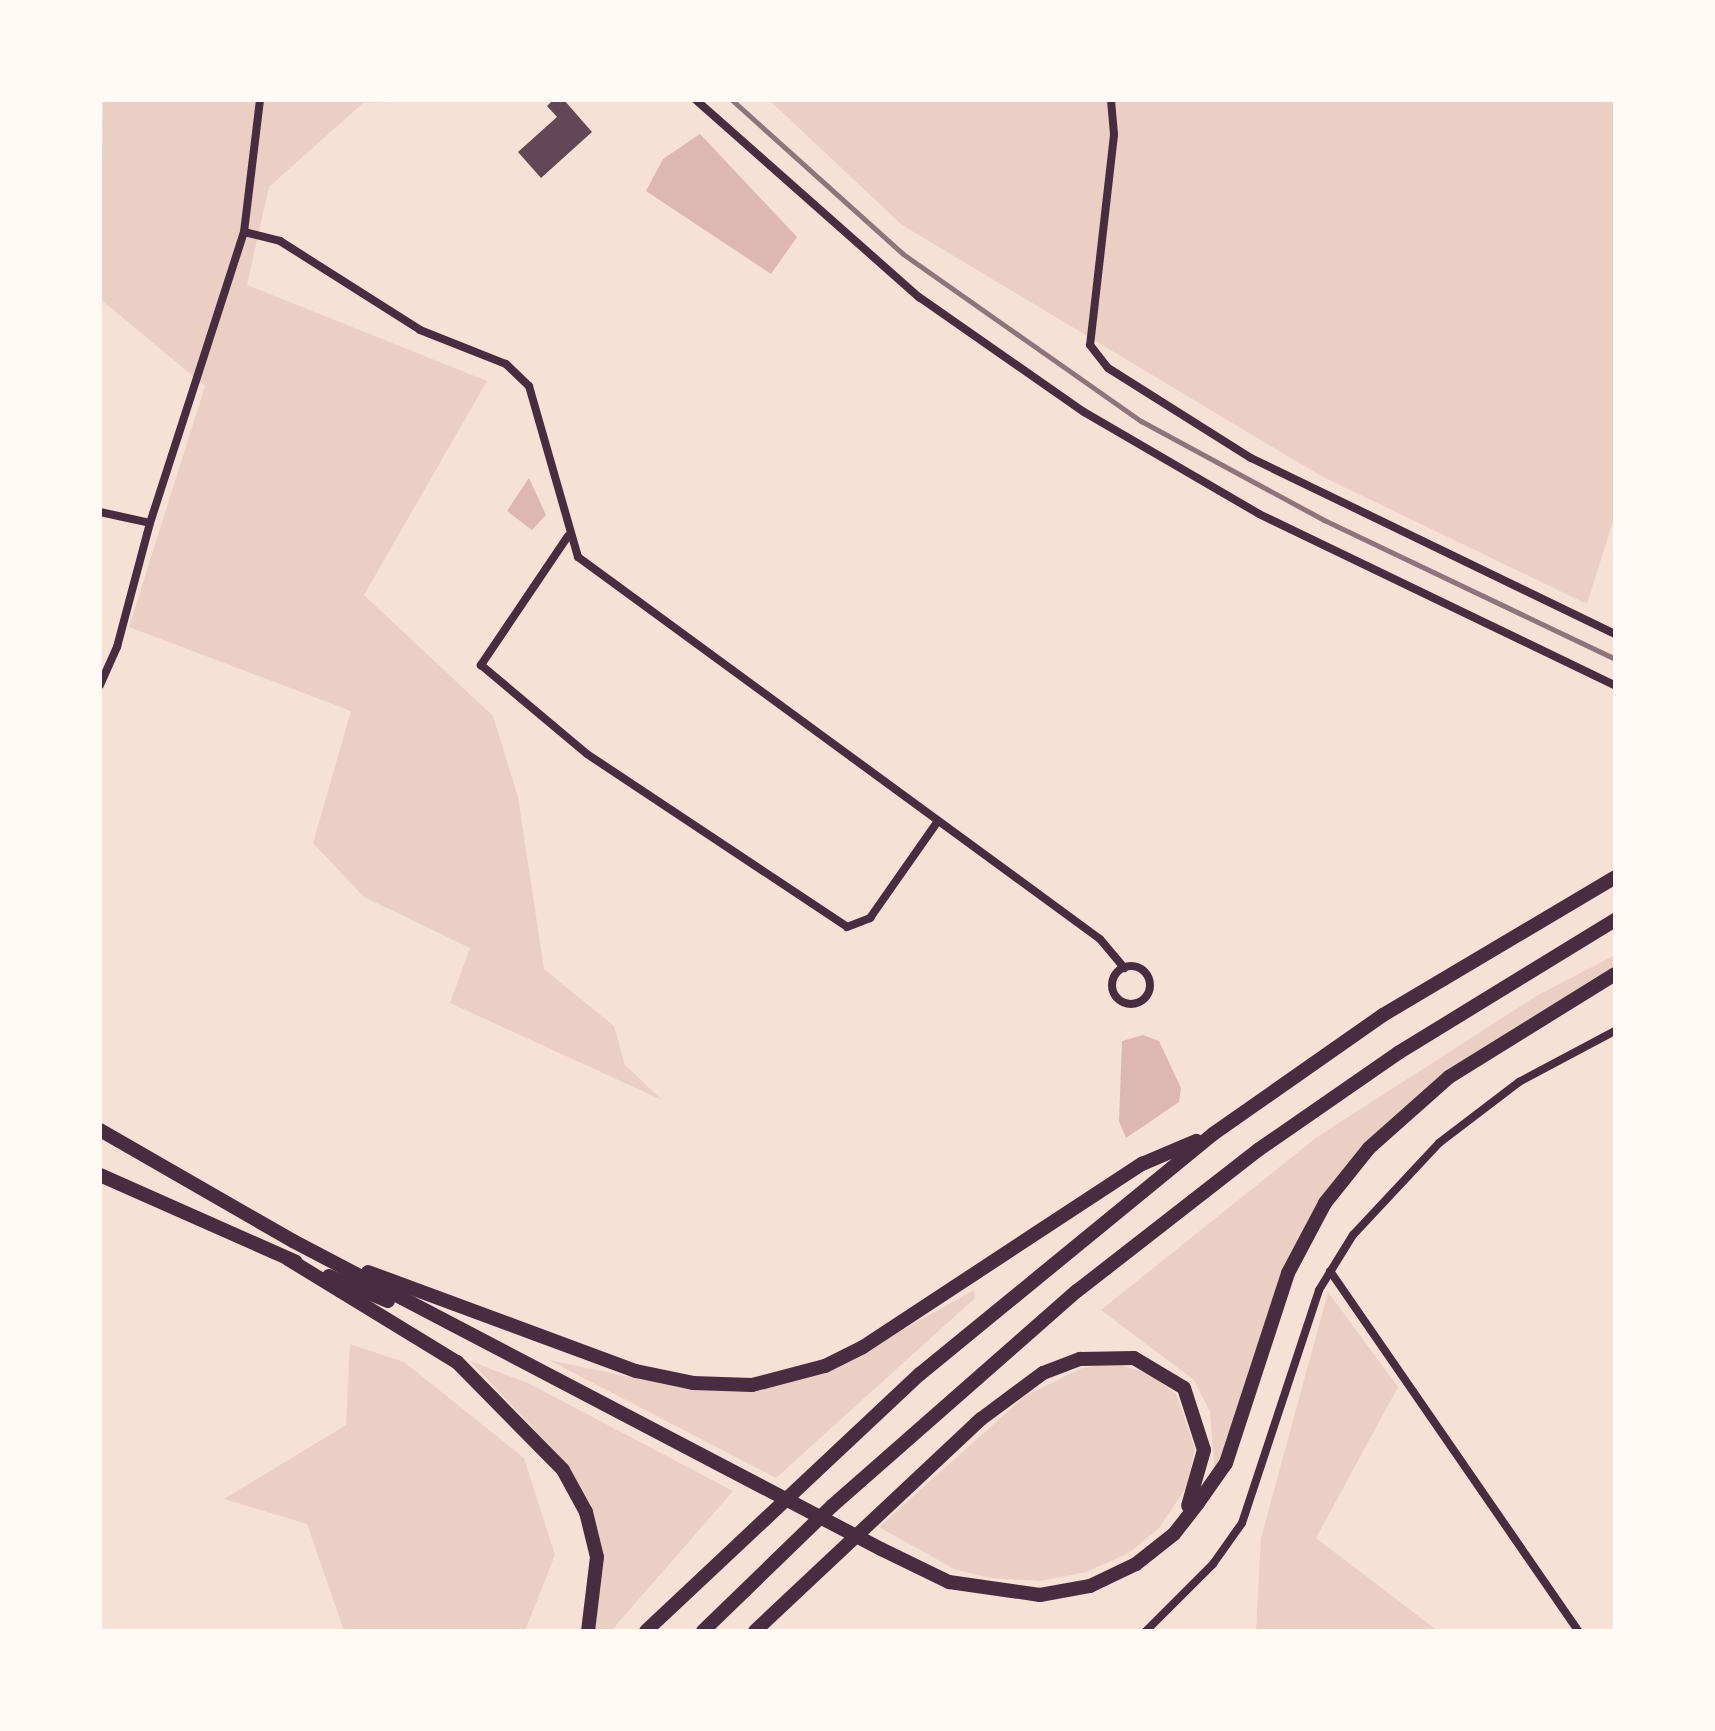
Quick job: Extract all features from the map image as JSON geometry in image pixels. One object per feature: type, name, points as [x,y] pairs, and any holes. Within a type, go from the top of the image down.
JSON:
[{"type":"highway","points":[[646,1631],[920,1374],[1213,1134],[1383,1015],[1615,877]]},
{"type":"highway","points":[[703,1631],[940,1410],[1228,1173],[1398,1053],[1615,920]]},
{"type":"highway","points":[[100,1130],[190,1176],[293,1241],[881,1549],[949,1582],[1040,1595],[1090,1586],[1136,1564],[1174,1534],[1226,1464],[1288,1272],[1336,1190],[1369,1148],[1449,1077],[1615,974]]},
{"type":"highway","points":[[293,1241],[485,1320],[606,1362],[693,1383],[752,1385],[825,1366],[863,1346],[1142,1164],[1213,1134]]},
{"type":"highway","points":[[100,1174],[467,1334]]},
{"type":"highway","points":[[288,1259],[457,1362],[563,1470],[586,1512],[597,1557],[588,1631]]},
{"type":"highway","points":[[756,1631],[980,1419],[1044,1373],[1080,1359],[1134,1358],[1184,1388],[1204,1450],[1196,1488],[1174,1534]]},
{"type":"street","points":[[100,685],[117,647],[150,523],[244,232],[260,100]]},
{"type":"street","points":[[696,100],[919,297],[1084,412],[1259,514],[1615,686]]},
{"type":"street","points":[[1111,100],[1114,135],[1090,345],[1108,368],[1251,458],[1615,634]]},
{"type":"street","points":[[244,232],[280,240],[420,330],[506,364],[529,386],[568,536],[593,572],[1100,939],[1124,968],[1142,969],[1149,979],[1149,992],[1136,1003],[1114,994],[1115,976],[1124,968]]},
{"type":"street","points":[[100,512],[150,523]]},
{"type":"street","points":[[568,536],[481,665],[587,754],[847,927],[870,918],[938,821]]},
{"type":"street","points":[[1146,1631],[1213,1564],[1242,1523],[1330,1271],[1380,1202],[1440,1143],[1519,1082],[1615,1032]]},
{"type":"street","points":[[1330,1271],[1420,1393],[1578,1631]]},
{"type":"shaded area","points":[[103,100],[454,100],[363,103],[269,187],[247,285],[487,381],[364,595],[493,716],[518,797],[544,969],[614,1026],[625,1065],[662,1100],[450,1003],[470,948],[364,897],[313,843],[351,711],[129,627],[205,386],[100,299]]},
{"type":"shaded area","points":[[769,100],[1615,100],[1615,515],[1587,604],[1321,476],[902,225]]},
{"type":"shaded area","points":[[700,134],[797,237],[771,274],[646,191],[663,159]]},
{"type":"shaded area","points":[[529,478],[546,515],[532,530],[507,511]]},
{"type":"shaded area","points":[[1615,955],[1615,967],[1445,1072],[1364,1143],[1319,1200],[1282,1270],[1215,1473],[1210,1412],[1194,1380],[1101,1310],[1317,1137],[1538,995]]},
{"type":"shaded area","points":[[1143,1035],[1159,1041],[1181,1088],[1179,1102],[1126,1138],[1119,1121],[1122,1041]]},
{"type":"shaded area","points":[[974,1290],[975,1298],[776,1478],[549,1360],[692,1390],[753,1391],[827,1372]]},
{"type":"shaded area","points":[[1328,1292],[1398,1387],[1316,1538],[1438,1631],[1256,1631],[1261,1538]]},
{"type":"shaded area","points":[[350,1344],[404,1362],[524,1458],[555,1555],[525,1631],[344,1631],[307,1524],[224,1499],[346,1425]]},
{"type":"shaded area","points":[[470,1361],[528,1383],[733,1491],[611,1631],[595,1631],[604,1556],[593,1510],[569,1466]]},
{"type":"shaded area","points":[[1114,1363],[1152,1375],[1176,1394],[1195,1449],[1187,1486],[1159,1528],[1129,1553],[1086,1572],[1040,1581],[990,1578],[954,1569],[879,1527],[1025,1396],[1082,1368]]},
{"type":"building","points":[[553,100],[564,100],[592,132],[541,178],[518,152],[557,117],[547,106]]},
{"type":"railway","points":[[732,100],[903,254],[1141,421],[1324,520],[1615,659]]}]
